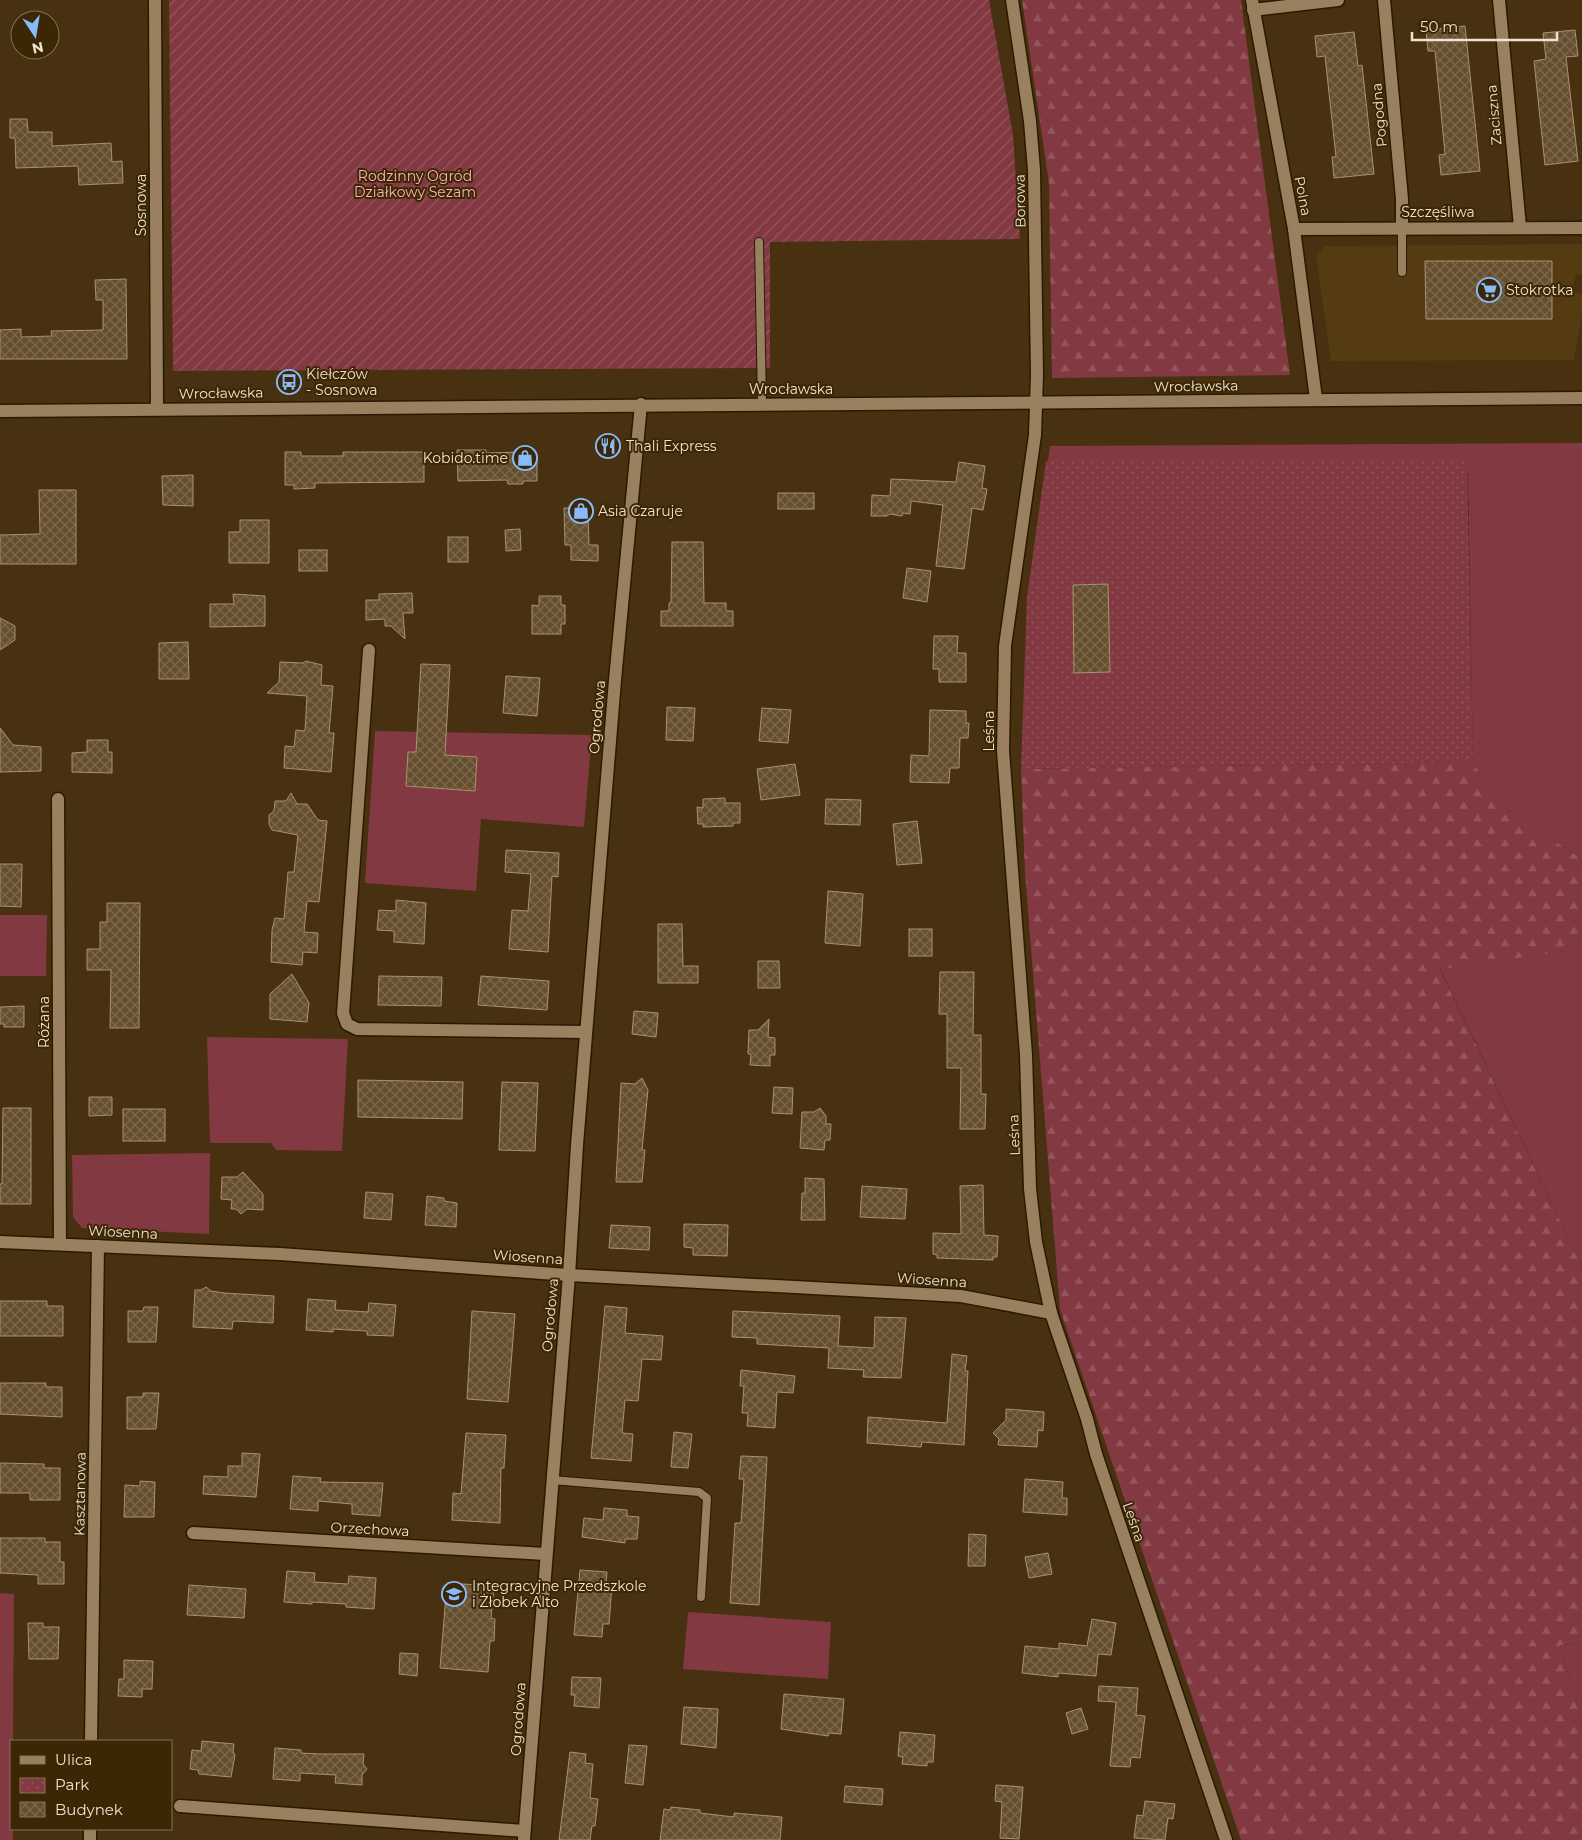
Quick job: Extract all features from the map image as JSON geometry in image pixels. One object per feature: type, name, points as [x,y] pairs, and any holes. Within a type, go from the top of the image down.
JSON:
[{"type":"street","name":"Sosnowa","points":[[155,0],[157,409]]},
{"type":"street","name":"Borowa","points":[[1012,0],[1030,121],[1034,170],[1036,402]]},
{"type":"street","points":[[1252,5],[1338,0]]},
{"type":"street","name":"Pogodna","points":[[1384,0],[1402,200],[1402,227]]},
{"type":"street","name":"Zaciszna","points":[[1498,0],[1520,227]]},
{"type":"street","name":"Polna","points":[[1252,5],[1294,229],[1316,400]]},
{"type":"street","name":"Szczęśliwa","points":[[1294,229],[1402,227],[1582,228]]},
{"type":"street","name":"Wrocławska","points":[[0,411],[641,404],[1582,398]]},
{"type":"street","name":"Leśna","points":[[1036,402],[1035,435],[1005,646],[1003,751],[1026,1055],[1030,1189],[1036,1242],[1051,1313],[1087,1419],[1096,1454],[1226,1840]]},
{"type":"street","name":"Ogrodowa","points":[[524,1835],[545,1554],[569,1275],[586,1032],[615,680],[641,404]]},
{"type":"street","points":[[369,650],[343,1013],[347,1024],[357,1029],[586,1032]]},
{"type":"street","name":"Różana","points":[[58,799],[60,1244]]},
{"type":"street","name":"Wiosenna","points":[[0,1242],[280,1254],[569,1275],[961,1296],[1051,1313]]},
{"type":"street","name":"Kasztanowa","points":[[91,1740],[98,1246]]},
{"type":"street","name":"Orzechowa","points":[[193,1533],[545,1554]]},
{"type":"street","points":[[180,1806],[524,1835]]},
{"type":"lane","points":[[1402,227],[1402,272]]},
{"type":"lane","points":[[759,242],[762,404]]},
{"type":"lane","points":[[552,1480],[699,1492],[707,1498],[701,1597]]},
{"type":"shaded area","points":[[1582,244],[1582,275],[1576,274],[1572,292],[1582,294],[1582,314],[1574,360],[1331,361],[1316,256],[1325,246]]},
{"type":"green space","name":"Rodzinny Ogród Działkowy Sezam","points":[[169,0],[989,0],[1013,135],[1020,239],[770,242],[770,368],[173,371]]},
{"type":"green space","points":[[1022,0],[1241,0],[1290,375],[1052,378],[1049,183]]},
{"type":"green space","points":[[1582,443],[1582,862],[1579,857],[1496,802],[1473,762],[1468,474],[1261,461],[1048,461],[1050,446]]},
{"type":"green space","points":[[1467,459],[1473,762],[1021,769],[1027,597],[1046,461]]},
{"type":"green space","points":[[375,731],[592,735],[584,827],[481,819],[476,891],[365,883]]},
{"type":"green space","points":[[1473,762],[1496,802],[1579,857],[1582,862],[1582,939],[1574,950],[1440,969],[1582,1267],[1582,1644],[1560,1645],[1582,1723],[1582,1840],[1241,1840],[1060,1310],[1025,873],[1021,769]]},
{"type":"green space","points":[[0,915],[47,915],[46,976],[0,976]]},
{"type":"green space","points":[[1582,939],[1582,1267],[1440,968],[1574,950]]},
{"type":"green space","points":[[207,1037],[348,1039],[342,1151],[276,1150],[271,1143],[210,1143]]},
{"type":"green space","points":[[210,1153],[209,1234],[82,1228],[73,1217],[72,1155]]},
{"type":"green space","points":[[0,1593],[14,1594],[13,1740],[10,1740],[10,1830],[13,1830],[13,1840],[0,1840]]},
{"type":"green space","points":[[688,1612],[831,1622],[828,1679],[683,1669]]},
{"type":"green space","points":[[1582,1644],[1582,1723],[1560,1645]]},
{"type":"building","points":[[1465,26],[1480,171],[1441,175],[1439,155],[1445,154],[1435,51],[1428,51],[1426,30]]},
{"type":"building","points":[[1575,30],[1578,56],[1566,57],[1578,161],[1545,165],[1534,61],[1546,59],[1543,33]]},
{"type":"building","points":[[1354,32],[1358,66],[1362,65],[1374,174],[1334,178],[1332,157],[1336,157],[1325,56],[1317,57],[1315,36]]},
{"type":"building","points":[[10,119],[27,119],[28,132],[52,132],[52,146],[111,143],[112,162],[122,161],[123,183],[79,185],[78,166],[16,168],[15,138],[10,138]]},
{"type":"building","name":"Stokrotka","points":[[1425,261],[1552,261],[1552,319],[1426,319]]},
{"type":"building","points":[[126,279],[127,359],[0,359],[0,330],[21,329],[21,337],[52,336],[51,331],[103,330],[103,300],[96,300],[95,280]]},
{"type":"building","points":[[457,450],[486,450],[486,453],[522,452],[522,455],[537,455],[537,481],[523,481],[523,484],[508,484],[507,480],[458,481]]},
{"type":"building","points":[[285,452],[301,452],[301,456],[343,456],[343,452],[424,452],[424,482],[315,483],[315,488],[294,489],[294,485],[285,485]]},
{"type":"building","points":[[959,462],[985,466],[982,488],[987,489],[983,510],[972,508],[964,569],[936,566],[943,505],[911,501],[910,514],[903,513],[902,516],[890,514],[887,516],[871,516],[872,495],[890,496],[891,479],[956,482]]},
{"type":"building","points":[[193,475],[193,506],[163,505],[162,476]]},
{"type":"building","points":[[39,490],[76,490],[76,564],[0,564],[0,535],[40,534]]},
{"type":"building","points":[[778,493],[814,493],[814,509],[778,509]]},
{"type":"building","points":[[564,508],[588,508],[589,545],[598,545],[598,561],[571,560],[571,545],[565,545]]},
{"type":"building","points":[[240,520],[269,520],[269,563],[229,563],[229,532],[240,532]]},
{"type":"building","points":[[520,529],[521,550],[506,551],[505,530]]},
{"type":"building","points":[[448,537],[468,537],[468,562],[448,562]]},
{"type":"building","points":[[672,542],[703,542],[704,603],[726,603],[726,611],[733,611],[733,626],[661,626],[661,611],[669,611],[669,603],[671,603]]},
{"type":"building","points":[[299,550],[327,550],[327,571],[299,571]]},
{"type":"building","points":[[907,568],[931,571],[927,602],[903,598]]},
{"type":"building","points":[[1108,584],[1110,672],[1074,673],[1073,585]]},
{"type":"building","points":[[412,593],[413,613],[403,613],[405,639],[391,626],[385,626],[385,619],[366,620],[366,600],[379,600],[379,594]]},
{"type":"building","points":[[233,594],[265,596],[265,626],[210,627],[210,604],[234,604]]},
{"type":"building","points":[[539,596],[561,596],[561,605],[565,605],[565,624],[561,624],[561,634],[532,634],[532,605],[539,606]]},
{"type":"building","points":[[0,618],[15,626],[15,640],[0,650]]},
{"type":"building","points":[[934,636],[958,636],[957,653],[966,653],[966,682],[939,682],[939,669],[933,669]]},
{"type":"building","points":[[188,642],[189,679],[159,679],[159,643]]},
{"type":"building","points":[[306,661],[322,665],[321,685],[333,686],[329,733],[334,733],[331,772],[284,768],[285,746],[294,747],[296,730],[305,731],[307,696],[267,693],[279,682],[280,662],[303,663]]},
{"type":"building","points":[[421,664],[450,665],[445,755],[477,757],[475,791],[406,786],[408,752],[416,752]]},
{"type":"building","points":[[506,676],[540,678],[537,716],[503,713]]},
{"type":"building","points":[[667,707],[695,708],[693,741],[666,740]]},
{"type":"building","points":[[762,708],[791,710],[788,743],[759,741]]},
{"type":"building","points":[[930,710],[966,711],[966,723],[969,723],[968,738],[960,738],[959,768],[950,768],[949,783],[910,782],[911,755],[929,756]]},
{"type":"building","points":[[0,728],[13,745],[41,747],[41,771],[0,772]]},
{"type":"building","points":[[87,740],[108,740],[108,752],[112,752],[112,773],[72,772],[72,753],[87,752]]},
{"type":"building","points":[[795,764],[800,795],[761,800],[757,769]]},
{"type":"building","points":[[291,793],[297,804],[307,804],[318,820],[327,821],[319,902],[307,901],[304,932],[318,933],[317,953],[303,952],[302,965],[271,962],[272,930],[275,918],[284,919],[288,872],[294,872],[298,835],[272,830],[269,824],[269,815],[274,811],[275,801],[286,801]]},
{"type":"building","points":[[725,798],[725,803],[740,803],[740,823],[733,823],[733,826],[703,827],[703,824],[698,824],[697,807],[703,808],[703,799]]},
{"type":"building","points":[[826,799],[861,800],[860,825],[825,824]]},
{"type":"building","points":[[917,821],[922,863],[897,865],[893,824]]},
{"type":"building","points":[[506,850],[559,853],[558,877],[552,876],[548,952],[509,949],[512,910],[528,911],[531,874],[505,872]]},
{"type":"building","points":[[0,864],[22,864],[21,907],[0,906]]},
{"type":"building","points":[[828,891],[863,894],[860,946],[825,943]]},
{"type":"building","points":[[396,900],[426,903],[424,944],[394,942],[394,931],[377,930],[379,910],[396,911]]},
{"type":"building","points":[[107,903],[140,903],[139,1028],[110,1028],[111,970],[87,970],[87,949],[100,949],[100,922],[107,922]]},
{"type":"building","points":[[658,924],[682,924],[683,966],[698,966],[698,983],[658,983]]},
{"type":"building","points":[[909,929],[932,929],[932,956],[909,956]]},
{"type":"building","points":[[758,961],[779,961],[780,988],[758,988]]},
{"type":"building","points":[[940,972],[974,972],[973,1035],[981,1035],[981,1094],[986,1094],[985,1129],[960,1129],[961,1068],[947,1068],[947,1014],[939,1014]]},
{"type":"building","points":[[292,974],[309,1003],[307,1022],[270,1019],[270,994]]},
{"type":"building","points":[[379,976],[442,977],[441,1006],[378,1005]]},
{"type":"building","points":[[481,976],[549,981],[547,1010],[478,1005]]},
{"type":"building","points":[[24,1006],[24,1027],[4,1027],[4,1024],[0,1024],[0,1007]]},
{"type":"building","points":[[634,1011],[658,1013],[656,1037],[632,1034]]},
{"type":"building","points":[[769,1019],[768,1037],[775,1038],[775,1055],[770,1055],[770,1066],[750,1065],[751,1054],[748,1054],[749,1030],[758,1030]]},
{"type":"building","points":[[642,1078],[648,1090],[642,1150],[645,1150],[642,1182],[616,1182],[621,1083],[635,1084]]},
{"type":"building","points":[[358,1080],[463,1082],[462,1119],[358,1117]]},
{"type":"building","points":[[502,1082],[538,1083],[535,1151],[499,1150]]},
{"type":"building","points":[[774,1087],[793,1088],[792,1114],[772,1113]]},
{"type":"building","points":[[89,1097],[112,1097],[112,1115],[89,1116]]},
{"type":"building","points":[[3,1108],[31,1108],[31,1204],[0,1204]]},
{"type":"building","points":[[820,1108],[826,1116],[826,1124],[831,1124],[830,1140],[825,1140],[824,1150],[800,1148],[802,1112],[814,1112]]},
{"type":"building","points":[[123,1109],[165,1109],[165,1141],[123,1141]]},
{"type":"building","points":[[243,1172],[263,1194],[263,1210],[247,1209],[241,1214],[236,1209],[231,1209],[232,1200],[221,1199],[222,1177],[237,1177]]},
{"type":"building","points":[[805,1178],[824,1179],[825,1220],[801,1220],[802,1193],[805,1193]]},
{"type":"building","points":[[983,1185],[984,1235],[998,1236],[997,1257],[993,1257],[993,1260],[937,1258],[937,1255],[933,1254],[933,1233],[961,1234],[960,1186]]},
{"type":"building","points":[[862,1186],[907,1189],[905,1219],[860,1217]]},
{"type":"building","points":[[366,1192],[393,1194],[391,1220],[364,1218]]},
{"type":"building","points":[[427,1196],[444,1198],[444,1201],[457,1203],[456,1227],[425,1225]]},
{"type":"building","points":[[684,1224],[728,1225],[727,1256],[693,1255],[693,1248],[684,1247]]},
{"type":"building","points":[[611,1225],[650,1227],[649,1250],[609,1248]]},
{"type":"building","points":[[206,1287],[211,1291],[224,1293],[274,1296],[273,1323],[233,1321],[232,1329],[193,1327],[195,1290],[201,1290]]},
{"type":"building","points":[[308,1299],[336,1301],[335,1310],[368,1312],[369,1303],[396,1305],[393,1336],[367,1335],[367,1331],[333,1329],[333,1332],[306,1330]]},
{"type":"building","points":[[0,1301],[47,1301],[47,1306],[63,1306],[63,1336],[0,1336]]},
{"type":"building","points":[[605,1306],[627,1308],[625,1333],[663,1336],[661,1360],[642,1359],[638,1401],[625,1400],[622,1433],[633,1434],[631,1461],[591,1458]]},
{"type":"building","points":[[144,1307],[158,1307],[156,1342],[128,1342],[128,1311],[143,1311]]},
{"type":"building","points":[[472,1311],[515,1314],[508,1402],[467,1399]]},
{"type":"building","points":[[733,1311],[840,1316],[838,1346],[874,1348],[875,1317],[906,1318],[901,1378],[863,1377],[864,1370],[828,1368],[829,1348],[757,1344],[757,1338],[732,1337]]},
{"type":"building","points":[[952,1354],[967,1356],[965,1371],[968,1371],[964,1445],[922,1442],[921,1447],[867,1443],[868,1417],[947,1423]]},
{"type":"building","points":[[741,1370],[795,1376],[793,1393],[777,1392],[775,1428],[747,1426],[748,1413],[742,1413],[744,1386],[740,1386]]},
{"type":"building","points":[[0,1383],[46,1383],[46,1387],[62,1387],[62,1417],[0,1414]]},
{"type":"building","points":[[143,1393],[159,1393],[156,1429],[127,1429],[127,1397],[143,1397]]},
{"type":"building","points":[[1006,1409],[1044,1412],[1043,1431],[1038,1430],[1037,1447],[998,1445],[999,1439],[993,1433],[1006,1420]]},
{"type":"building","points":[[674,1432],[692,1434],[688,1468],[671,1467]]},
{"type":"building","points":[[466,1433],[506,1435],[504,1468],[501,1468],[500,1523],[452,1520],[453,1493],[461,1494]]},
{"type":"building","points":[[242,1453],[260,1454],[256,1497],[203,1494],[204,1476],[228,1477],[228,1466],[242,1466]]},
{"type":"building","points":[[741,1456],[767,1457],[759,1605],[730,1603],[735,1523],[741,1523],[744,1479],[739,1479]]},
{"type":"building","points":[[0,1463],[44,1464],[44,1468],[60,1468],[60,1500],[30,1500],[30,1493],[0,1493]]},
{"type":"building","points":[[293,1476],[321,1478],[320,1482],[383,1483],[380,1516],[352,1514],[352,1504],[318,1501],[318,1511],[290,1509]]},
{"type":"building","points":[[1025,1479],[1063,1482],[1062,1498],[1067,1498],[1067,1515],[1023,1512]]},
{"type":"building","points":[[140,1481],[155,1482],[154,1517],[124,1517],[125,1485],[140,1486]]},
{"type":"building","points":[[604,1508],[627,1510],[627,1516],[639,1517],[637,1539],[625,1539],[625,1543],[582,1537],[584,1518],[603,1520]]},
{"type":"building","points":[[969,1534],[986,1535],[985,1566],[968,1566]]},
{"type":"building","points":[[0,1538],[45,1538],[45,1542],[60,1542],[60,1562],[64,1562],[64,1584],[38,1584],[38,1575],[0,1573]]},
{"type":"building","points":[[1048,1553],[1052,1574],[1029,1578],[1025,1557]]},
{"type":"building","points":[[580,1570],[607,1572],[606,1583],[612,1584],[609,1624],[603,1624],[602,1637],[574,1635]]},
{"type":"building","points":[[287,1571],[315,1573],[314,1582],[348,1584],[349,1576],[376,1578],[374,1609],[346,1607],[346,1604],[284,1602]]},
{"type":"building","points":[[447,1583],[494,1586],[491,1618],[495,1619],[494,1641],[490,1641],[488,1672],[440,1668]]},
{"type":"building","points":[[189,1585],[246,1589],[244,1618],[187,1615]]},
{"type":"building","points":[[1092,1619],[1116,1623],[1111,1655],[1098,1654],[1096,1676],[1058,1673],[1058,1677],[1022,1673],[1025,1646],[1059,1649],[1059,1643],[1087,1646]]},
{"type":"building","points":[[28,1623],[43,1623],[43,1627],[59,1627],[58,1659],[29,1659]]},
{"type":"building","points":[[400,1653],[418,1654],[417,1676],[399,1674]]},
{"type":"building","points":[[124,1660],[153,1661],[152,1689],[142,1689],[142,1697],[118,1696],[119,1679],[124,1679]]},
{"type":"building","points":[[572,1677],[601,1678],[599,1708],[574,1706],[575,1695],[571,1695]]},
{"type":"building","points":[[1099,1686],[1138,1688],[1136,1715],[1145,1716],[1140,1758],[1131,1757],[1130,1767],[1110,1766],[1116,1702],[1098,1701]]},
{"type":"building","points":[[784,1694],[844,1699],[841,1734],[829,1733],[828,1736],[781,1729]]},
{"type":"building","points":[[684,1707],[718,1709],[716,1748],[681,1744]]},
{"type":"building","points":[[1081,1708],[1088,1729],[1072,1734],[1066,1713]]},
{"type":"building","points":[[900,1732],[935,1735],[933,1762],[927,1762],[927,1766],[902,1764],[903,1757],[898,1756]]},
{"type":"building","points":[[202,1741],[234,1744],[233,1752],[235,1755],[231,1777],[199,1774],[198,1770],[190,1769],[192,1750],[201,1751]]},
{"type":"building","points":[[629,1745],[647,1746],[643,1785],[625,1783]]},
{"type":"building","points":[[275,1748],[301,1750],[301,1753],[364,1754],[363,1764],[367,1769],[362,1775],[362,1785],[335,1783],[336,1775],[300,1773],[300,1781],[273,1779]]},
{"type":"building","points":[[570,1752],[586,1754],[585,1763],[593,1764],[590,1798],[598,1799],[595,1826],[592,1826],[590,1840],[559,1840]]},
{"type":"building","points":[[996,1785],[1023,1787],[1019,1839],[1000,1838],[1002,1802],[995,1801]]},
{"type":"building","points":[[845,1786],[883,1789],[882,1805],[844,1802]]},
{"type":"building","points":[[1145,1801],[1175,1804],[1173,1819],[1168,1818],[1165,1840],[1134,1838],[1137,1815],[1143,1816]]},
{"type":"building","points":[[671,1807],[700,1810],[700,1813],[734,1817],[734,1813],[782,1817],[780,1840],[660,1840],[664,1809],[670,1810]]},
{"type":"place","name":"Stokrotka","points":[[1489,290]]},
{"type":"place","name":"Kiełczów - Sosnowa","points":[[289,382]]},
{"type":"place","name":"Thali Express","points":[[608,446]]},
{"type":"place","name":"Kobido.time","points":[[525,458]]},
{"type":"place","name":"Asia Czaruje","points":[[581,511]]},
{"type":"place","name":"Integracyjne Przedszkole i Żłobek Alto","points":[[454,1594]]}]
